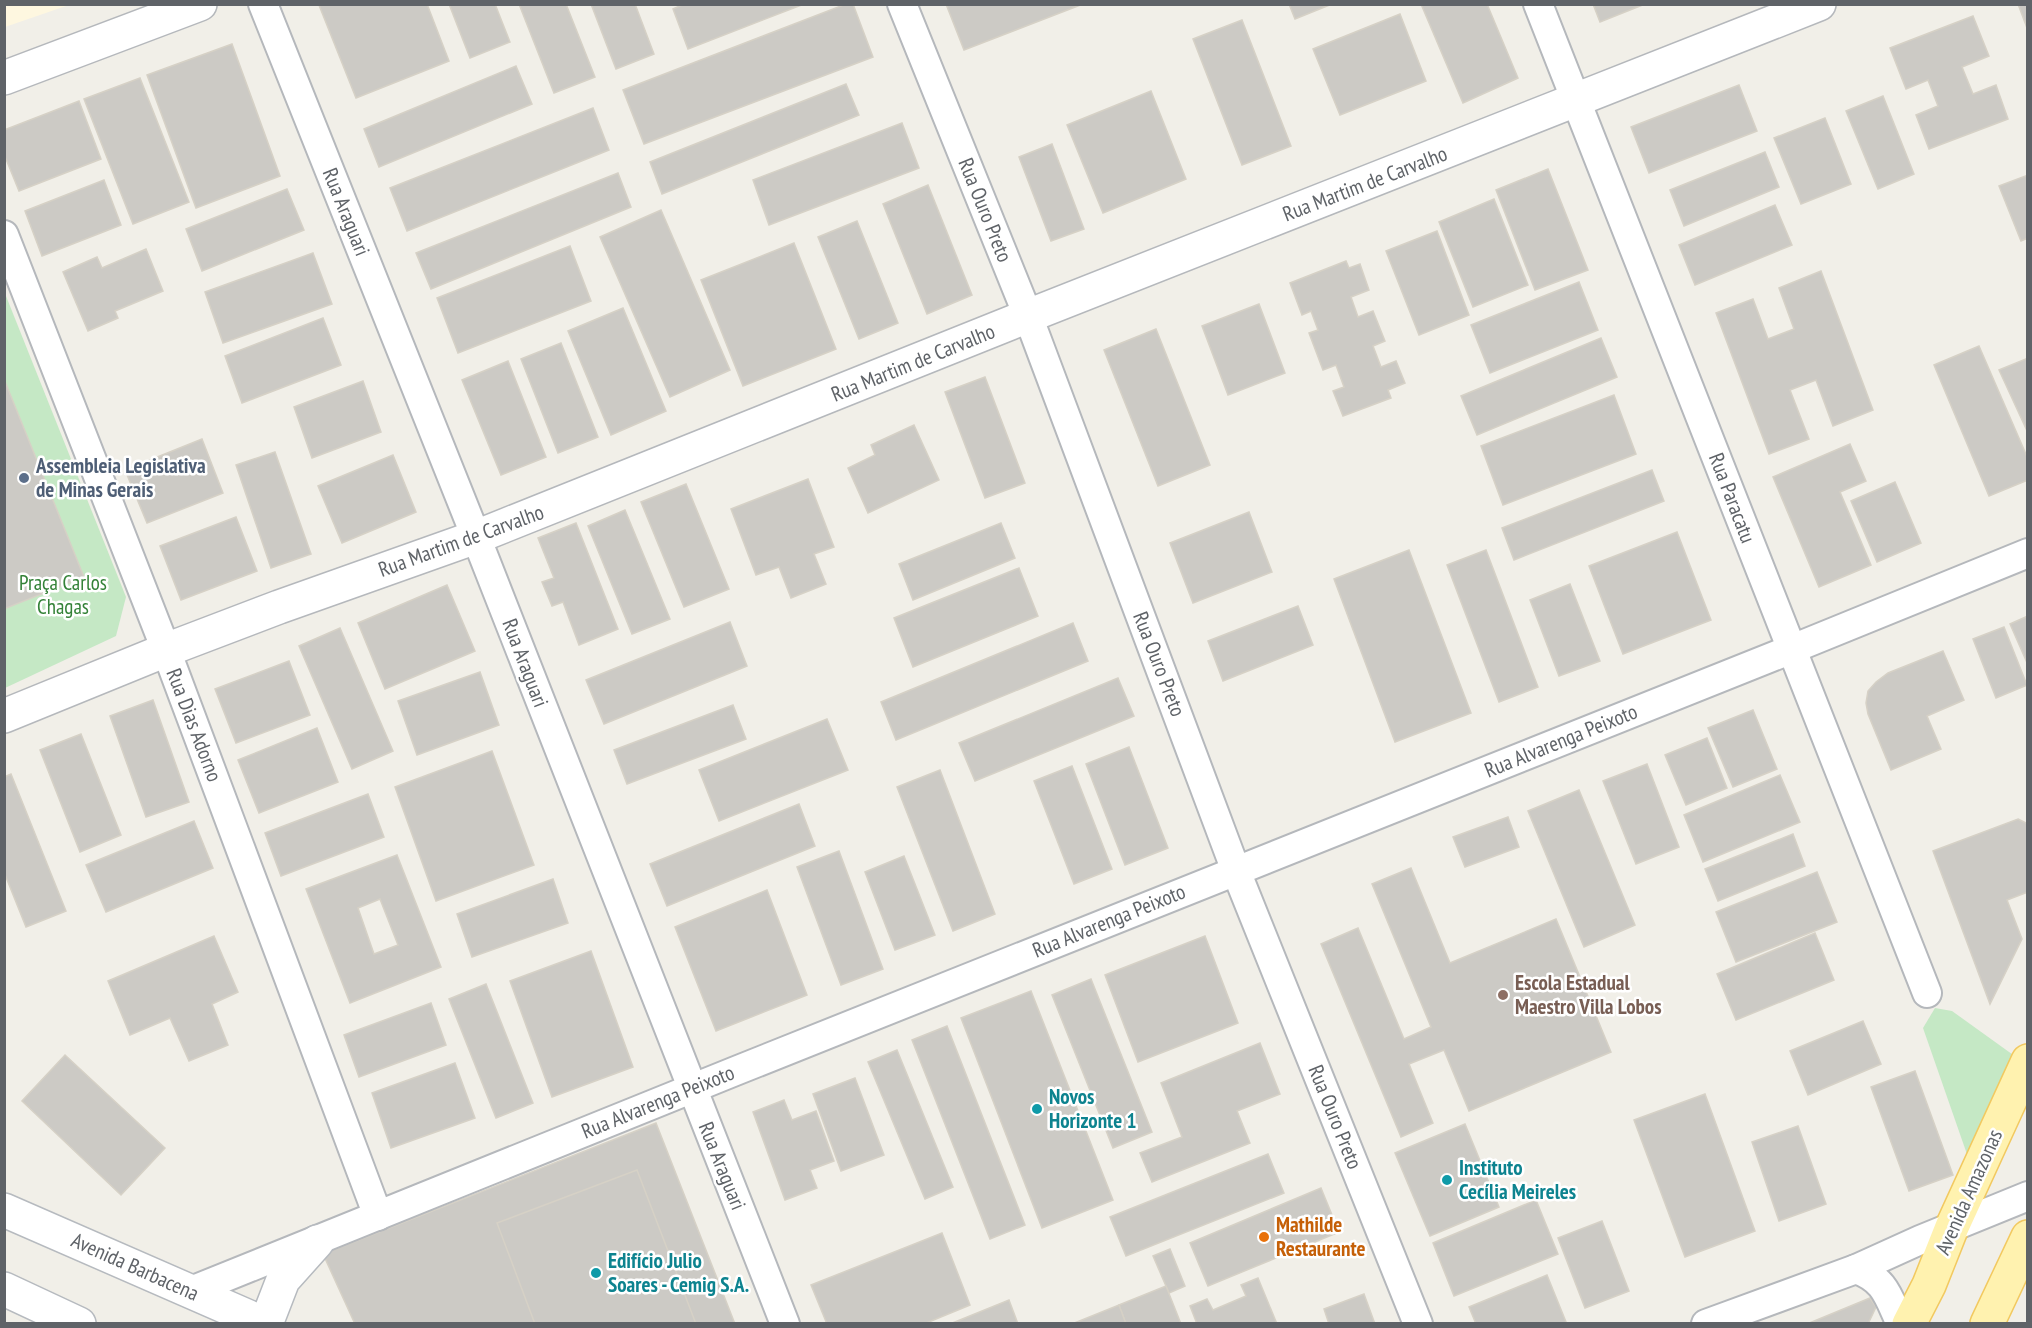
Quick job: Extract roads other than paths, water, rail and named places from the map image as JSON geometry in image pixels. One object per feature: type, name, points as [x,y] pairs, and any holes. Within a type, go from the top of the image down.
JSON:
[{"type":"main road","name":"Avenida Amazonas","points":[[1909,1323],[1929,1284],[1952,1227],[2028,1061]]},
{"type":"main road","points":[[1987,1323],[2028,1238]]},
{"type":"street","points":[[4,78],[200,4]]},
{"type":"street","name":"Rua Araguari","points":[[263,4],[476,537],[784,1323]]},
{"type":"street","name":"Rua Ouro Preto","points":[[902,4],[1028,316],[1236,871],[1418,1323]]},
{"type":"street","name":"Rua Paracatu","points":[[1538,4],[1927,993]]},
{"type":"street","name":"Rua Martim de Carvalho","points":[[4,716],[279,606],[476,537],[1819,4]]},
{"type":"street","name":"Rua Dias Adorno","points":[[4,236],[166,650],[378,1216]]},
{"type":"street","name":"Rua Alvarenga Peixoto","points":[[191,1291],[1792,650],[2028,553]]},
{"type":"street","points":[[1706,1323],[1856,1269],[2028,1197]]},
{"type":"street","name":"Avenida Barbacena","points":[[9,1218],[266,1323]]},
{"type":"street","points":[[266,1323],[283,1280],[316,1242]]},
{"type":"street","points":[[1856,1269],[1870,1275],[1881,1284],[1901,1323]]},
{"type":"street","points":[[4,1289],[79,1323]]},
{"type":"place","name":"Assembleia Legislativa de Minas Gerais","points":[[24,478]]},
{"type":"place","name":"Escola Estadual Maestro Villa Lobos","points":[[1503,995]]},
{"type":"place","name":"Novos Horizonte 1","points":[[1037,1109]]},
{"type":"place","name":"Instituto Cecília Meireles","points":[[1447,1180]]},
{"type":"place","name":"Mathilde Restaurante","points":[[1264,1237]]},
{"type":"place","name":"Edifício Julio Soares - Cemig S.A.","points":[[596,1273]]},
{"type":"park label","name":"Praça Carlos Chagas","points":[[63,595]]}]
